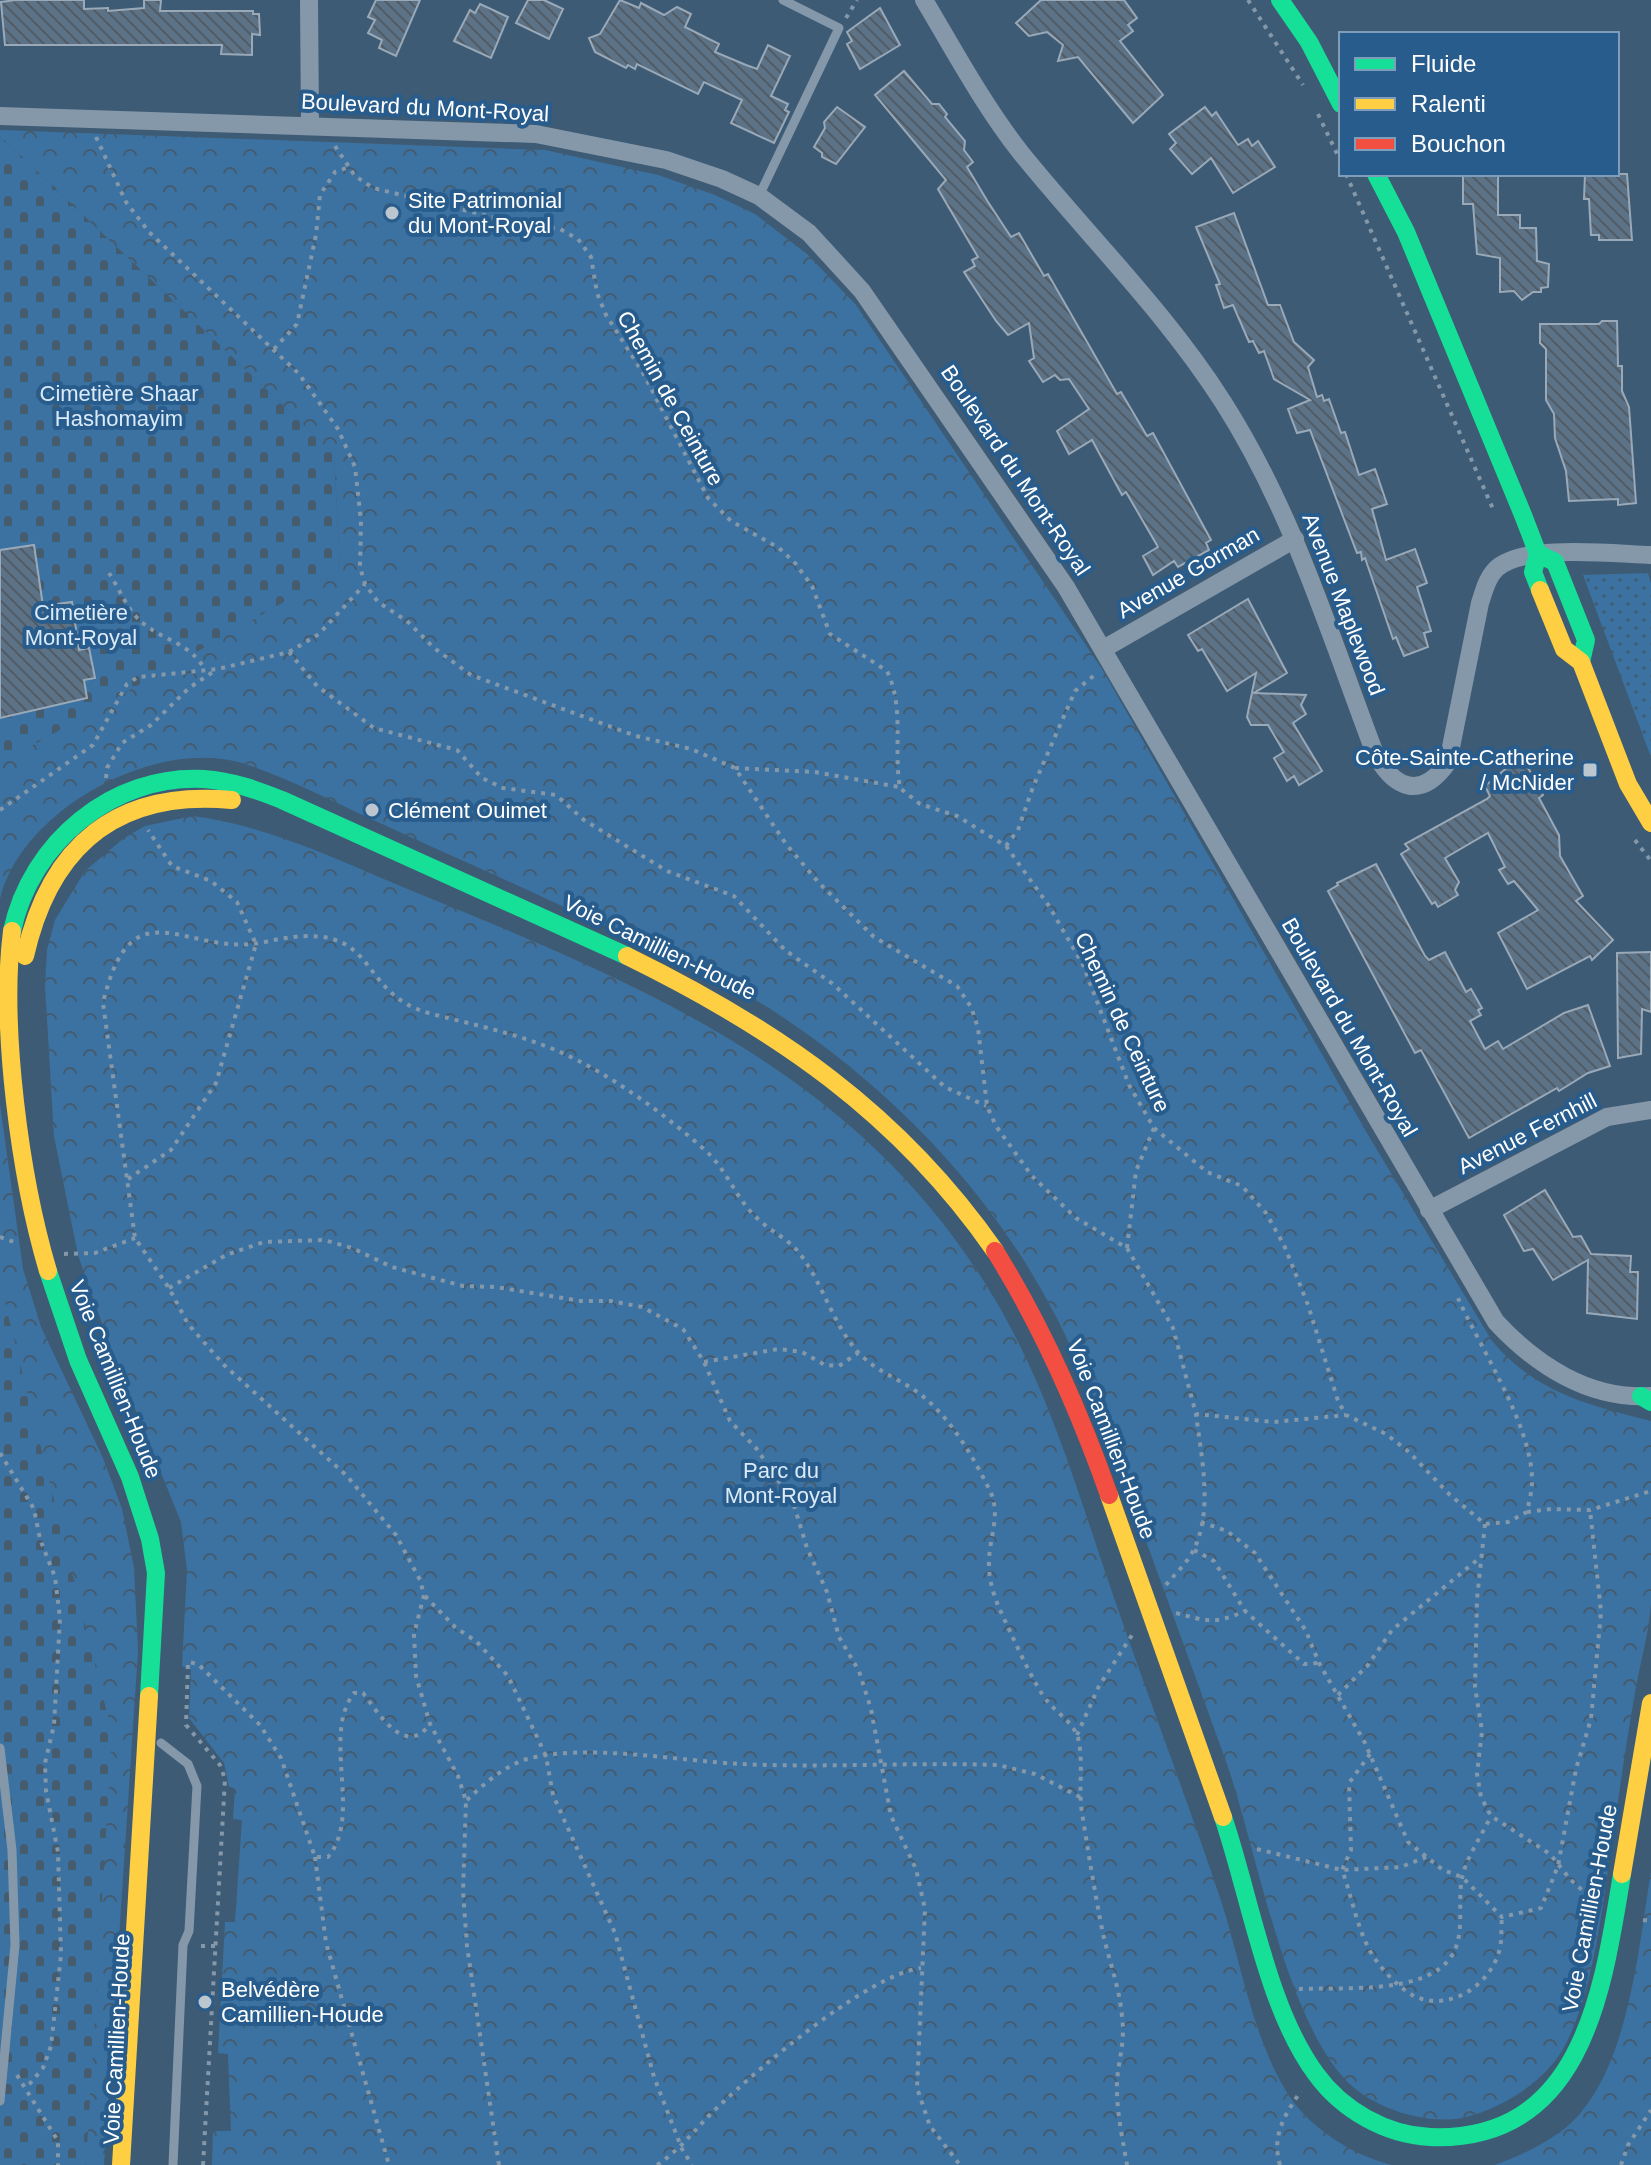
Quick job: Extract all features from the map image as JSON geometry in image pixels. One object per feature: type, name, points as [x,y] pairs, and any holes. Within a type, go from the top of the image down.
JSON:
[{"type":"street","points":[[309,0],[310,124]]},
{"type":"street","name":"Avenue Maplewood","points":[[924,0],[1005,132],[1180,338],[1224,403],[1260,466],[1311,573],[1374,751],[1389,775],[1401,785],[1414,788],[1441,772],[1454,747],[1480,603],[1489,578],[1505,563],[1538,554]]},
{"type":"street","points":[[1308,0],[1284,6],[1309,42],[1339,100]]},
{"type":"street","name":"Boulevard du Mont-Royal","points":[[0,116],[310,124],[536,134],[666,160],[759,196],[809,233],[862,291],[1026,525],[1105,648],[1485,1307],[1525,1350],[1569,1379],[1607,1392],[1648,1399]]},
{"type":"street","points":[[1377,176],[1412,247],[1538,554],[1555,562],[1562,577],[1586,640],[1581,662],[1628,784],[1651,823]]},
{"type":"street","name":"Avenue Gorman","points":[[1105,648],[1295,539]]},
{"type":"street","points":[[1538,554],[1651,555]]},
{"type":"street","name":"Voie Camillien-Houde","points":[[121,2165],[156,1573],[145,1518],[133,1482],[68,1334],[37,1237],[17,1134],[7,997],[11,935],[30,878],[49,849],[104,801],[152,782],[177,777],[217,779],[252,788],[695,986],[811,1058],[857,1095],[910,1147],[966,1211],[1011,1276],[1065,1376],[1235,1851],[1279,1993],[1309,2065],[1329,2091],[1371,2120],[1405,2134],[1445,2138],[1482,2131],[1532,2108],[1568,2072],[1596,2013],[1651,1703]]},
{"type":"street","name":"Voie Camillien-Houde","points":[[133,2165],[146,1917],[161,1743],[166,1597],[164,1544],[127,1438],[76,1326],[54,1253],[35,1142],[24,995],[28,942],[50,878],[92,834],[135,808],[180,795],[207,795],[233,800],[604,955],[712,1008],[770,1042],[834,1089],[911,1163],[984,1254],[1030,1327],[1057,1383],[1213,1817],[1281,2035],[1306,2084],[1328,2107],[1353,2125],[1382,2140],[1422,2151],[1457,2151],[1499,2141],[1532,2124],[1558,2105],[1579,2079],[1602,2035],[1651,1775]]},
{"type":"street","name":"Avenue Fernhill","points":[[1429,1210],[1607,1117],[1651,1110]]},
{"type":"lane","points":[[759,196],[839,28],[783,0]]},
{"type":"lane","points":[[161,1743],[188,1764],[197,1786],[189,1931],[183,1945],[173,2165]]},
{"type":"lane","points":[[0,1748],[14,1899],[14,1957],[0,2101]]},
{"type":"path","points":[[839,28],[857,0]]},
{"type":"path","points":[[1248,0],[1305,89]]},
{"type":"path","points":[[1317,111],[1339,158]]},
{"type":"path","points":[[95,135],[126,202],[149,232],[175,260],[274,349],[318,397],[338,429],[355,467],[361,521],[360,567],[365,584],[378,602],[407,621],[434,648],[471,675],[636,736],[691,749],[735,768],[815,772],[900,788]]},
{"type":"path","name":"Chemin de Ceinture","points":[[334,143],[349,167],[373,188],[521,224],[560,229],[578,239],[591,257],[600,304],[643,373],[708,498],[731,521],[779,548],[795,563],[812,586],[830,634],[887,671],[899,710],[897,771],[900,788],[920,804],[957,816],[1006,846],[1049,906],[1083,965],[1129,1085],[1154,1128],[1207,1172],[1242,1186],[1266,1213],[1284,1245],[1308,1305],[1338,1401],[1346,1415]]},
{"type":"path","points":[[274,349],[297,324],[316,235],[320,195],[335,172],[349,167]]},
{"type":"path","points":[[1347,176],[1496,516]]},
{"type":"path","points":[[109,573],[132,612],[146,626],[185,646],[204,668]]},
{"type":"path","points":[[0,810],[93,745],[127,684],[138,677],[218,669],[289,652],[319,634],[365,584]]},
{"type":"path","points":[[289,652],[317,686],[374,728],[457,750],[482,778],[503,788],[556,795],[584,820],[667,871],[734,896],[785,950],[833,984],[945,1087],[987,1106]]},
{"type":"path","points":[[104,801],[107,768],[122,743],[151,725],[189,688],[218,669]]},
{"type":"path","points":[[1006,846],[1018,830],[1033,787],[1075,691],[1102,669]]},
{"type":"path","points":[[735,768],[786,844],[819,883],[874,937],[957,986],[971,1007],[978,1028],[987,1106],[996,1126],[1032,1176],[1076,1218],[1127,1248],[1173,1328],[1196,1414],[1274,1422],[1346,1415],[1386,1434],[1409,1452],[1450,1495],[1485,1524],[1508,1522],[1527,1512],[1590,1510],[1651,1491]]},
{"type":"path","points":[[128,1179],[171,1150],[216,1083],[256,944],[237,902],[211,881],[172,866],[135,808]]},
{"type":"path","points":[[692,2165],[682,2149],[654,2077],[615,1933],[553,1795],[546,1756],[508,1676],[477,1642],[455,1627],[424,1595],[416,1570],[396,1535],[347,1476],[224,1365],[188,1324],[169,1288],[135,1238],[103,1003],[111,967],[140,935],[163,931],[221,943],[256,944],[318,935],[343,941],[363,957],[388,992],[407,1007],[550,1048],[578,1060],[633,1095],[705,1150],[723,1169],[758,1220],[783,1235],[800,1254],[834,1319],[858,1353],[873,1367],[927,1399],[947,1422],[996,1503],[989,1563],[996,1599],[1047,1700],[1077,1735],[1080,1797],[1101,1924],[1120,1996],[1123,2054],[1116,2088],[1127,2165]]},
{"type":"path","points":[[1127,1248],[1136,1171],[1154,1128]]},
{"type":"path","points":[[0,1237],[16,1243]]},
{"type":"path","points":[[78,1255],[95,1253],[135,1238]]},
{"type":"path","points":[[169,1288],[226,1255],[264,1242],[324,1240],[352,1248],[392,1267],[463,1286],[496,1287],[642,1307],[683,1329],[704,1362],[730,1421],[756,1448],[793,1502],[839,1637],[859,1671],[883,1764],[891,1816],[916,1869],[925,1909],[917,2088],[930,2126],[960,2165]]},
{"type":"path","points":[[1457,1297],[1509,1401],[1525,1445],[1532,1481],[1527,1512]]},
{"type":"path","points":[[704,1362],[778,1349],[802,1352],[825,1365],[839,1366],[858,1353]]},
{"type":"path","points":[[0,1453],[34,1509],[40,1539],[55,1577],[60,1618],[54,1725],[45,1763],[46,1791],[58,1852],[61,1955],[51,2046],[43,2068],[27,2087]]},
{"type":"path","points":[[1502,1917],[1541,1908],[1558,1866],[1576,1769],[1591,1719],[1601,1612],[1590,1510]]},
{"type":"path","points":[[1201,1522],[1227,1531],[1255,1553],[1306,1631],[1319,1663],[1370,1754],[1408,1842],[1426,1857],[1462,1877],[1502,1917],[1500,1950],[1487,1975],[1467,1995],[1440,2001],[1416,1997],[1396,1983],[1368,1947],[1342,1870],[1351,1850],[1349,1783],[1370,1754]]},
{"type":"path","points":[[1485,1524],[1475,1687],[1482,1731],[1477,1774],[1481,1797],[1491,1816],[1550,1854],[1558,1866],[1600,1906]]},
{"type":"path","points":[[1194,1550],[1214,1561],[1245,1611],[1304,1664],[1319,1663]]},
{"type":"path","points":[[1338,1695],[1368,1665],[1392,1630],[1482,1556]]},
{"type":"path","points":[[424,1595],[414,1634],[416,1676],[430,1724],[458,1776],[466,1801],[463,1892],[467,1946],[499,2165]]},
{"type":"path","points":[[1150,1608],[1197,1621],[1222,1622],[1245,1611]]},
{"type":"path","points":[[203,2165],[225,1779],[220,1765],[186,1725],[188,1662],[198,1664],[260,1725],[281,1758],[315,1857],[326,1943],[389,2165]]},
{"type":"path","points":[[315,1857],[328,1857],[335,1850],[341,1823],[342,1729],[354,1693],[363,1693],[393,1732],[407,1736],[418,1734],[430,1724]]},
{"type":"path","points":[[179,1729],[186,1725]]},
{"type":"path","points":[[466,1801],[507,1769],[525,1760],[546,1756],[682,1757],[739,1764],[998,1765],[1035,1774],[1080,1797]]},
{"type":"path","points":[[1279,1993],[1396,1983],[1433,1975],[1453,1955],[1461,1916],[1462,1877],[1491,1816]]},
{"type":"path","points":[[1235,1851],[1266,1849],[1342,1870],[1401,1867],[1426,1857]]},
{"type":"path","points":[[1643,1920],[1651,1921]]},
{"type":"path","points":[[201,1946],[216,1946]]},
{"type":"path","points":[[657,2165],[682,2149],[718,2107],[828,2014],[902,1970],[922,1967]]},
{"type":"path","points":[[5,2062],[27,2087],[58,2141],[58,2165]]},
{"type":"path","points":[[1280,2165],[1275,2150],[1279,2128],[1306,2084]]},
{"type":"path","points":[[1621,2165],[1628,2145],[1651,2110]]},
{"type":"green space","points":[[0,130],[545,150],[658,175],[715,195],[755,214],[807,254],[856,305],[1102,669],[1368,1135],[1492,1341],[1509,1359],[1545,1385],[1585,1402],[1651,1421],[1650,1614],[1600,1921],[1589,1976],[1574,2027],[1555,2061],[1533,2083],[1508,2100],[1480,2113],[1437,2119],[1390,2109],[1363,2095],[1329,2059],[1309,2023],[1292,1981],[1276,1936],[1227,1764],[1104,1428],[1059,1323],[1021,1256],[962,1176],[894,1105],[857,1072],[778,1014],[694,966],[305,788],[242,763],[207,758],[170,761],[133,771],[96,788],[63,810],[34,837],[13,867],[0,899],[0,718],[222,636],[340,570],[334,454],[0,136]]},
{"type":"green space","name":"Cimetière Shaar Hashomayim","points":[[0,136],[334,454],[340,570],[0,764]]},
{"type":"green space","points":[[1648,573],[1651,584],[1651,757],[1583,575]]},
{"type":"green space","name":"Parc du Mont-Royal","points":[[193,816],[281,837],[590,966],[670,1006],[746,1050],[818,1100],[884,1157],[944,1225],[997,1303],[1049,1411],[1222,1904],[1257,2027],[1277,2074],[1298,2108],[1321,2130],[1363,2155],[1392,2165],[212,2165],[213,2131],[231,2131],[228,2054],[218,2053],[225,1922],[235,1922],[242,1820],[233,1819],[235,1789],[229,1787],[224,1763],[189,1718],[191,1670],[182,1666],[187,1570],[181,1522],[111,1349],[78,1255],[54,1136],[45,985],[47,950],[55,920],[85,871],[124,838],[145,826]]},
{"type":"green space","points":[[0,1105],[23,1269],[41,1327],[103,1458],[122,1509],[134,1568],[138,1651],[104,2165],[0,2165]]},
{"type":"green space","points":[[0,1283],[112,1733],[86,2165],[0,2165]]},
{"type":"green space","points":[[1651,1872],[1651,2165],[1495,2165],[1534,2148],[1570,2124],[1590,2101],[1606,2072],[1628,2006]]},
{"type":"building","points":[[84,0],[84,9],[108,8],[108,11],[144,8],[144,0],[161,0],[160,11],[253,11],[253,14],[259,14],[260,35],[252,34],[252,55],[221,54],[222,45],[5,45],[1,2]]},
{"type":"building","points":[[376,0],[420,0],[396,56],[379,48],[382,40],[368,33],[375,20],[368,17]]},
{"type":"building","points":[[528,0],[544,0],[563,9],[549,39],[516,23]]},
{"type":"building","points":[[620,0],[639,8],[641,3],[664,15],[677,7],[691,14],[685,27],[719,44],[715,52],[757,69],[768,45],[790,56],[771,96],[788,104],[785,110],[789,112],[774,143],[731,123],[742,100],[704,82],[698,94],[637,64],[635,69],[628,65],[626,68],[595,52],[589,38],[600,34]]},
{"type":"building","points":[[1041,0],[1124,0],[1137,18],[1128,25],[1133,31],[1120,41],[1163,95],[1133,123],[1078,57],[1058,61],[1063,45],[1047,32],[1029,36],[1016,23]]},
{"type":"building","points":[[480,4],[508,17],[491,58],[454,41],[470,10],[475,13]]},
{"type":"building","points":[[880,8],[900,45],[860,69],[847,44],[852,41],[847,32]]},
{"type":"building","points":[[904,71],[932,104],[939,104],[947,114],[945,117],[965,141],[964,150],[973,162],[967,167],[988,202],[1011,237],[1019,233],[1044,276],[1048,274],[1117,394],[1121,392],[1147,436],[1153,433],[1211,540],[1206,543],[1209,550],[1178,567],[1174,561],[1153,575],[1143,556],[1158,547],[1126,492],[1122,495],[1092,440],[1069,454],[1057,431],[1089,409],[1069,379],[1060,380],[1055,375],[1043,382],[1029,361],[1034,358],[1029,323],[1008,335],[964,272],[975,266],[972,260],[978,257],[938,189],[946,180],[875,95]]},
{"type":"building","points":[[837,107],[865,127],[836,164],[822,157],[822,153],[814,147],[825,128],[824,122]]},
{"type":"building","points":[[1205,107],[1212,116],[1216,112],[1238,145],[1248,139],[1252,146],[1258,141],[1275,167],[1233,193],[1211,158],[1192,174],[1170,149],[1176,143],[1169,134]]},
{"type":"building","points":[[1627,174],[1632,240],[1599,240],[1599,235],[1591,235],[1589,199],[1584,199],[1585,176]]},
{"type":"building","points":[[1463,176],[1498,176],[1498,215],[1520,215],[1520,228],[1536,228],[1537,261],[1549,264],[1548,287],[1522,300],[1514,291],[1500,292],[1500,258],[1477,254],[1473,204],[1463,204]]},
{"type":"building","points":[[1234,213],[1268,305],[1280,305],[1294,342],[1314,360],[1308,367],[1317,397],[1322,395],[1324,401],[1329,399],[1341,433],[1345,432],[1359,475],[1375,469],[1387,504],[1372,509],[1386,560],[1415,549],[1427,583],[1417,587],[1431,631],[1424,633],[1428,647],[1404,656],[1396,637],[1393,639],[1365,558],[1362,560],[1361,552],[1357,553],[1310,430],[1297,433],[1288,409],[1310,400],[1274,379],[1264,351],[1259,353],[1253,341],[1249,342],[1233,305],[1224,308],[1216,285],[1220,284],[1196,227]]},
{"type":"building","points":[[1602,321],[1617,321],[1618,366],[1622,366],[1622,391],[1629,407],[1636,503],[1618,505],[1618,499],[1569,501],[1566,471],[1555,438],[1554,414],[1546,400],[1546,349],[1540,343],[1540,324],[1599,324]]},
{"type":"building","points":[[34,545],[43,606],[72,602],[79,650],[89,648],[95,678],[84,680],[87,698],[0,718],[0,550]]},
{"type":"building","points":[[1248,599],[1287,673],[1254,693],[1306,695],[1301,705],[1306,714],[1293,723],[1322,771],[1299,785],[1294,776],[1287,781],[1274,758],[1284,752],[1268,725],[1251,725],[1247,717],[1256,673],[1227,691],[1202,649],[1198,651],[1188,635]]},
{"type":"building","points":[[1515,761],[1518,767],[1525,762],[1543,795],[1539,798],[1559,835],[1560,856],[1583,896],[1576,901],[1613,940],[1592,960],[1590,956],[1527,989],[1498,933],[1538,910],[1514,881],[1508,884],[1499,870],[1505,867],[1488,833],[1445,858],[1459,882],[1455,890],[1458,895],[1438,907],[1435,902],[1432,904],[1401,854],[1409,849],[1405,844],[1487,799],[1490,796],[1485,786]]},
{"type":"building","points":[[1376,864],[1425,956],[1429,960],[1445,952],[1466,992],[1471,989],[1482,1008],[1478,1010],[1481,1015],[1470,1021],[1485,1049],[1498,1041],[1503,1049],[1564,1013],[1588,1005],[1610,1066],[1588,1073],[1559,1091],[1557,1088],[1469,1138],[1421,1050],[1415,1053],[1328,891],[1337,883]]},
{"type":"building","points":[[1651,952],[1651,1012],[1642,1009],[1641,1054],[1618,1058],[1617,953]]},
{"type":"building","points":[[1545,1190],[1573,1237],[1581,1236],[1591,1254],[1631,1256],[1630,1272],[1638,1272],[1637,1319],[1587,1313],[1588,1260],[1553,1280],[1533,1249],[1524,1251],[1504,1215]]},
{"type":"traffic: fast","points":[[1280,0],[1309,42],[1339,100]]},
{"type":"traffic: fast","points":[[1377,176],[1406,232],[1523,515],[1538,554],[1533,572],[1540,590]]},
{"type":"traffic: fast","points":[[1538,554],[1555,562],[1586,640],[1581,662]]},
{"type":"traffic: fast","points":[[12,931],[22,899],[37,869],[57,842],[81,820],[108,801],[138,788],[170,780],[204,779],[244,786],[282,800],[627,956]]},
{"type":"traffic: fast","points":[[48,1271],[78,1360],[130,1477],[150,1539],[156,1573],[149,1696]]},
{"type":"traffic: fast","points":[[1641,1396],[1651,1402]]},
{"type":"traffic: fast","points":[[1223,1817],[1272,1985],[1299,2047],[1327,2087],[1352,2109],[1381,2126],[1414,2135],[1430,2137],[1481,2132],[1522,2115],[1553,2087],[1576,2051],[1593,2010],[1606,1965],[1622,1874]]},
{"type":"traffic: slow","points":[[1540,590],[1564,649],[1581,662],[1628,784],[1651,823]]},
{"type":"traffic: slow","points":[[25,956],[36,917],[52,883],[71,855],[95,832],[123,815],[155,804],[191,799],[232,800]]},
{"type":"traffic: slow","points":[[12,931],[9,1011],[15,1102],[29,1192],[48,1271]]},
{"type":"traffic: slow","points":[[627,956],[734,1013],[831,1079],[876,1116],[918,1157],[958,1202],[995,1251]]},
{"type":"traffic: slow","points":[[1109,1495],[1223,1817]]},
{"type":"traffic: slow","points":[[121,2165],[149,1696]]},
{"type":"traffic: slow","points":[[1622,1874],[1651,1703]]},
{"type":"traffic: jam","points":[[995,1251],[1059,1370],[1109,1495]]},
{"type":"place","name":"Site Patrimonial du Mont-Royal","points":[[392,213]]},
{"type":"place","name":"Côte-Sainte-Catherine / McNider","points":[[1590,770]]},
{"type":"place","name":"Clément Ouimet","points":[[372,810]]},
{"type":"place","name":"Belvédère Camillien-Houde","points":[[205,2002]]},
{"type":"park label","name":"Cimetière Mont-Royal","points":[[81,624]]}]
